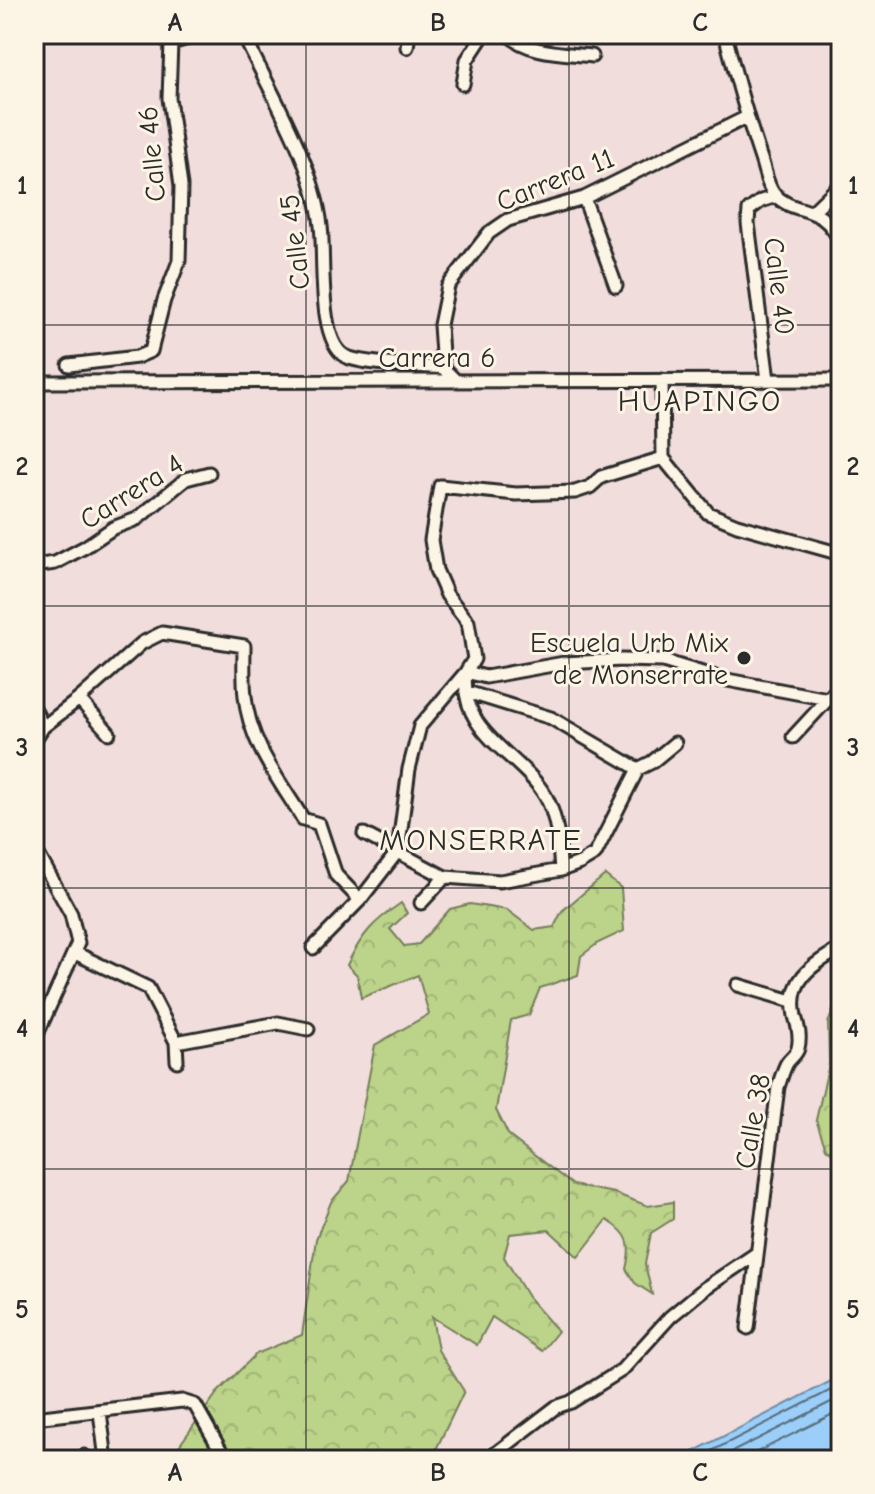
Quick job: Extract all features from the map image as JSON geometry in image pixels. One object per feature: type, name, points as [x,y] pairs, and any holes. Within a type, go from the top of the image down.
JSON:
[{"type":"street","points":[[155,34],[171,43],[202,34]]},
{"type":"street","name":"Calle 45","points":[[243,34],[310,176],[321,225],[326,321],[336,345],[345,356],[361,360],[443,368]]},
{"type":"street","points":[[407,47],[409,34]]},
{"type":"street","points":[[463,84],[467,60],[484,34]]},
{"type":"street","points":[[508,34],[514,40],[537,49],[592,56]]},
{"type":"street","name":"Calle 40","points":[[725,34],[747,117],[772,192],[777,196]]},
{"type":"street","name":"Calle 46","points":[[69,365],[137,357],[151,351],[164,300],[179,261],[181,186],[169,98],[171,43]]},
{"type":"street","name":"Carrera 11","points":[[443,368],[440,325],[448,286],[489,233],[508,220],[584,198],[747,117]]},
{"type":"street","points":[[813,211],[841,184]]},
{"type":"street","points":[[777,196],[787,204],[813,211],[834,228],[841,243]]},
{"type":"street","name":"Calle 40","points":[[768,380],[748,223],[749,210],[761,201],[777,196]]},
{"type":"street","points":[[584,198],[616,286]]},
{"type":"street","points":[[443,368],[456,381]]},
{"type":"street","points":[[662,380],[663,458],[708,513],[737,525],[841,554]]},
{"type":"street","name":"Carrera 6","points":[[34,382],[841,380]]},
{"type":"street","points":[[313,948],[360,900],[398,851],[409,769],[420,726],[474,659],[468,622],[447,595],[436,570],[431,540],[440,486],[516,494],[575,492],[590,487],[601,477],[663,458]]},
{"type":"street","name":"Carrera 4","points":[[34,566],[55,563],[113,528],[137,519],[186,479],[209,473]]},
{"type":"street","points":[[34,741],[43,727],[142,643],[162,633],[244,646],[245,696],[260,749],[303,819],[319,824],[336,875],[360,900]]},
{"type":"street","points":[[466,672],[486,677],[587,661],[663,661],[722,679],[828,699]]},
{"type":"street","points":[[466,672],[467,692],[475,719],[484,734],[536,782],[548,800],[558,834],[561,870]]},
{"type":"street","points":[[793,737],[841,685]]},
{"type":"street","points":[[467,692],[551,718],[638,769]]},
{"type":"street","points":[[79,699],[109,733]]},
{"type":"street","points":[[34,708],[43,727]]},
{"type":"street","points":[[364,834],[445,877],[500,881],[561,870],[595,854],[638,769],[675,743]]},
{"type":"street","points":[[34,847],[71,914],[78,943],[34,1041]]},
{"type":"street","points":[[421,903],[445,877]]},
{"type":"street","points":[[738,985],[792,1001],[798,982],[817,963],[841,948]]},
{"type":"street","points":[[75,953],[148,988],[176,1042],[177,1061]]},
{"type":"street","name":"Calle 38","points":[[748,1328],[778,1087],[786,1065],[798,1051],[799,1035],[792,1001]]},
{"type":"street","points":[[176,1042],[278,1023],[308,1029]]},
{"type":"street","points":[[487,1460],[556,1407],[571,1402],[622,1370],[670,1317],[705,1288],[757,1253]]},
{"type":"street","points":[[34,1418],[182,1401],[195,1405],[226,1460]]},
{"type":"street","points":[[100,1412],[106,1460]]},
{"type":"green space","points":[[605,875],[621,888],[624,931],[598,943],[581,956],[578,975],[540,988],[529,1015],[511,1020],[496,1110],[509,1136],[573,1185],[614,1193],[648,1206],[673,1202],[673,1219],[651,1233],[645,1264],[652,1294],[635,1283],[626,1269],[629,1253],[627,1240],[621,1230],[607,1220],[578,1257],[549,1230],[510,1234],[504,1257],[528,1297],[558,1331],[542,1351],[492,1317],[477,1345],[432,1317],[438,1350],[464,1391],[431,1460],[169,1460],[217,1393],[256,1354],[302,1335],[316,1239],[331,1202],[349,1181],[375,1045],[429,1014],[418,975],[361,998],[357,975],[347,965],[363,937],[401,903],[407,913],[390,929],[404,946],[419,944],[450,909],[470,904],[507,910],[534,930],[554,927],[562,911]]},
{"type":"green space","points":[[841,991],[841,1160],[826,1148],[816,1120],[829,1064],[828,1023]]},
{"type":"water","points":[[841,1376],[841,1460],[677,1460]]},
{"type":"place","name":"Escuela Urb Mix de Monserrate","points":[[744,658]]},
{"type":"district","name":"HUAPINGO","points":[[700,401]]},
{"type":"district","name":"MONSERRATE","points":[[481,840]]}]
